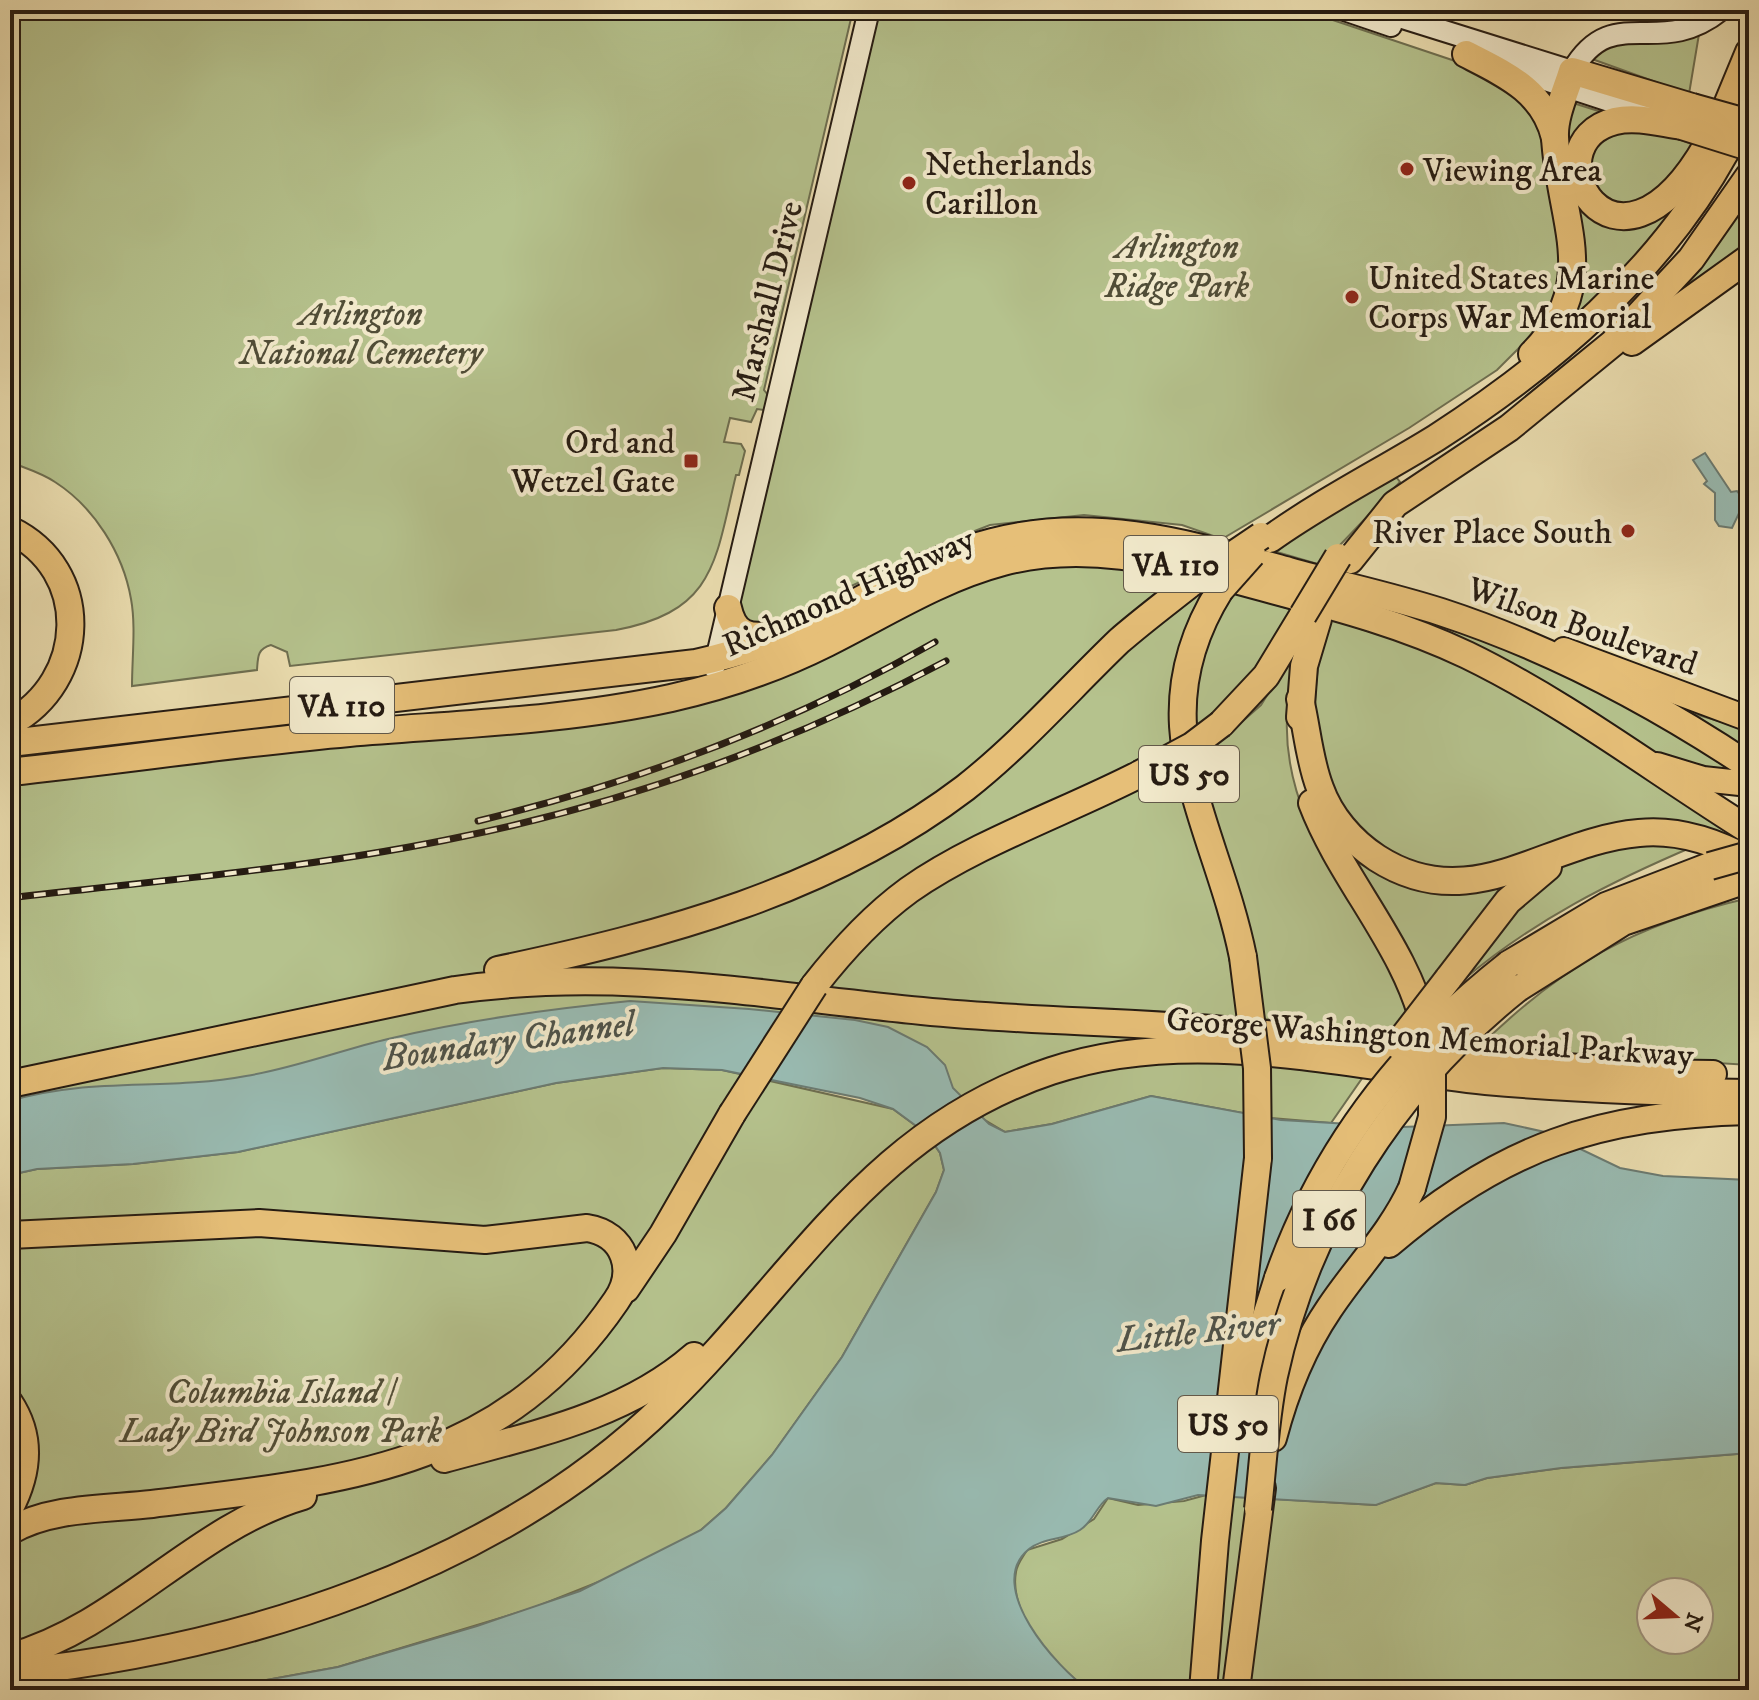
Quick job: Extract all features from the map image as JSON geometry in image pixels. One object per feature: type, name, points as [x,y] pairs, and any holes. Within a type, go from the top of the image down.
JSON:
[{"type":"highway","points":[[1555,139],[1570,79],[1687,117],[1728,148],[1645,213],[1615,216],[1599,209],[1586,197],[1577,165],[1582,148],[1592,133],[1608,124],[1633,119],[1687,117],[1743,112],[1749,52]]},
{"type":"highway","points":[[1466,54],[1527,89],[1546,113],[1555,139],[1574,254],[1570,292],[1561,316],[1544,343],[1479,409]]},
{"type":"highway","name":"US 50","points":[[1203,1690],[1213,1564],[1256,1184],[1259,1116],[1255,1040],[1243,957],[1232,906],[1187,767],[1181,725],[1182,688],[1191,648],[1220,590],[1266,538],[1479,409],[1554,353],[1619,292],[1679,224],[1728,148]]},
{"type":"highway","name":"US 50","points":[[1258,1509],[1277,1421],[1295,1372],[1329,1308],[1405,1203],[1425,1153],[1434,1083],[1427,1035],[1411,985],[1328,843],[1315,810],[1302,754],[1300,699],[1310,617],[1344,558],[1395,504],[1509,428],[1596,359],[1677,276],[1719,223],[1749,176]]},
{"type":"highway","points":[[1596,359],[1633,341],[1749,258]]},
{"type":"highway","points":[[10,530],[49,560],[68,596],[72,619],[70,647],[55,683],[10,723]]},
{"type":"highway","name":"Richmond Highway","points":[[10,743],[674,666],[717,658],[750,650],[802,629],[921,567],[970,548],[1016,536],[1090,530],[1134,532],[1182,542],[1440,612],[1537,648],[1619,687],[1749,766]]},
{"type":"highway","points":[[380,1005],[438,983],[597,949],[696,921],[761,899],[846,862],[898,833],[981,775],[1121,640],[1190,584],[1266,538]]},
{"type":"highway","name":"Richmond Highway","points":[[10,772],[291,738],[592,712],[710,689],[792,660],[925,591],[976,570],[1031,556],[1114,554],[1176,564],[1368,616],[1426,637],[1512,679],[1749,830]]},
{"type":"highway","points":[[728,608],[732,624],[748,636],[802,629]]},
{"type":"highway","points":[[10,1531],[38,1519],[279,1488],[363,1473],[397,1464],[469,1434],[519,1402],[570,1358],[616,1301],[657,1244],[732,1114],[814,986],[866,926],[924,880],[1192,746],[1221,724],[1266,676],[1310,617]]},
{"type":"highway","points":[[1300,699],[1312,760],[1325,801],[1353,839],[1393,867],[1431,879],[1470,881],[1509,873],[1623,835],[1674,833],[1704,840],[1749,858]]},
{"type":"highway","points":[[1278,1278],[1292,1215],[1319,1157],[1357,1098],[1519,889],[1582,847]]},
{"type":"highway","name":"I 66","points":[[1212,1690],[1246,1408],[1258,1342],[1278,1278],[1312,1196],[1366,1107],[1438,1024],[1514,976],[1606,906],[1716,875],[1749,858]]},
{"type":"highway","name":"I 66","points":[[1716,875],[1749,879]]},
{"type":"highway","name":"I 66","points":[[1236,1690],[1269,1401],[1300,1285],[1323,1229],[1370,1150],[1410,1094],[1514,976]]},
{"type":"highway","name":"George Washington Memorial Parkway","points":[[10,1084],[380,1005],[514,982],[608,979],[708,986],[927,1011],[1225,1030],[1529,1065],[1749,1075]]},
{"type":"highway","name":"George Washington Memorial Parkway","points":[[10,1673],[151,1653],[257,1628],[379,1584],[468,1542],[562,1487],[646,1423],[705,1364],[878,1172],[920,1137],[977,1101],[1068,1065],[1122,1054],[1184,1050],[1278,1056],[1575,1088],[1749,1093]]},
{"type":"highway","points":[[1359,1270],[1426,1212],[1496,1167],[1562,1138],[1642,1118],[1749,1111]]},
{"type":"highway","points":[[10,1235],[259,1223],[495,1240],[587,1228],[609,1236],[626,1258],[627,1282],[616,1301]]},
{"type":"highway","points":[[397,1464],[437,1461],[524,1437],[595,1415],[633,1398],[685,1364],[810,1244]]},
{"type":"highway","points":[[10,1657],[86,1627],[221,1534],[258,1513],[363,1473]]},
{"type":"highway","points":[[10,1522],[39,1511],[69,1514]]},
{"type":"main road","name":"Wilson Boulevard","points":[[1440,612],[1509,630],[1749,719]]},
{"type":"main road","name":"VA 110","points":[[1629,753],[1665,769],[1703,779],[1749,784]]},
{"type":"main road","points":[[10,1402],[25,1434],[28,1456],[10,1510]]},
{"type":"street","name":"Marshall Drive","points":[[710,689],[869,10]]},
{"type":"street","points":[[1344,10],[1466,54],[1570,79]]},
{"type":"street","points":[[1377,10],[1570,79]]},
{"type":"street","points":[[1570,79],[1587,42],[1607,27],[1629,23],[1683,29],[1721,10]]},
{"type":"street","name":"Marshall Drive","points":[[674,666],[702,647],[728,608]]},
{"type":"green space","name":"Arlington National Cemetery","points":[[10,10],[853,10],[764,390],[768,395],[764,410],[757,409],[751,422],[730,418],[724,442],[741,444],[745,451],[715,557],[706,578],[692,595],[674,610],[616,630],[290,666],[287,652],[271,645],[261,651],[257,670],[132,686],[132,609],[127,582],[114,548],[94,518],[69,492],[45,476],[10,462]]},
{"type":"green space","name":"Arlington Ridge Park","points":[[877,10],[1303,10],[1467,65],[1507,85],[1540,125],[1564,265],[1551,309],[1532,335],[1497,370],[1409,428],[1222,539],[1182,525],[1084,515],[990,525],[944,543],[763,627],[748,627],[738,598]]},
{"type":"green space","points":[[1699,34],[1689,94],[1592,59],[1595,44]]},
{"type":"green space","points":[[1570,102],[1608,114],[1572,158],[1609,224],[1689,186],[1647,246],[1559,332],[1561,134]]},
{"type":"green space","points":[[1622,131],[1659,132],[1700,147],[1686,166],[1628,210],[1588,184],[1594,150]]},
{"type":"green space","points":[[1749,198],[1749,251],[1660,312],[1712,251]]},
{"type":"green space","points":[[1393,473],[1400,482],[1321,565],[1270,550]]},
{"type":"green space","points":[[1082,552],[1220,590],[1185,671],[1259,1116],[1151,1096],[1052,1124],[1005,1132],[849,1039],[174,1096],[10,1114],[10,784],[646,704],[925,591]]},
{"type":"green space","points":[[1231,592],[1297,611],[1250,684],[1189,736],[1196,662]]},
{"type":"green space","points":[[1390,612],[1484,641],[1571,678],[1655,723],[1739,774],[1651,754]]},
{"type":"green space","points":[[1327,618],[1451,658],[1531,702],[1748,838],[1732,841],[1717,835],[1458,870],[1425,868],[1401,859],[1373,841],[1350,819],[1333,794],[1322,768],[1315,709]]},
{"type":"green space","points":[[1299,644],[1288,704],[1288,747],[1295,788],[1328,864],[1413,1009],[1389,1036],[1264,1019],[1194,764],[1261,705]]},
{"type":"green space","points":[[1671,707],[1749,730],[1749,751]]},
{"type":"green space","points":[[1342,840],[1375,866],[1526,874],[1425,996]]},
{"type":"green space","points":[[1629,841],[1697,845],[1575,904],[1517,939],[1462,981],[1494,924],[1560,864]]},
{"type":"green space","points":[[1749,898],[1749,1065],[1478,1048],[1539,994],[1602,952],[1670,921]]},
{"type":"green space","points":[[1270,1066],[1365,1074],[1331,1123],[1271,1118]]},
{"type":"green space","name":"Columbia Island / Lady Bird Johnson Park","points":[[663,1068],[722,1070],[893,1109],[927,1134],[940,1153],[944,1170],[936,1192],[842,1357],[772,1455],[726,1508],[701,1530],[621,1573],[533,1608],[338,1667],[212,1690],[10,1690],[10,1175],[37,1169],[133,1164],[238,1152],[556,1083]]},
{"type":"green space","points":[[1749,1453],[1749,1690],[1089,1690],[1050,1654],[1027,1622],[1020,1605],[1016,1588],[1017,1569],[1027,1550],[1062,1539],[1094,1519],[1108,1498],[1138,1505],[1184,1501],[1206,1495],[1375,1505],[1436,1483],[1465,1485],[1487,1478],[1561,1468]]},
{"type":"water","points":[[1705,453],[1731,492],[1737,491],[1740,495],[1749,489],[1749,509],[1741,509],[1732,528],[1719,526],[1715,520],[1715,493],[1704,484],[1707,481],[1693,460]]},
{"type":"water","points":[[630,1001],[749,1009],[855,1020],[888,1027],[927,1047],[945,1065],[953,1088],[989,1124],[1005,1132],[1052,1124],[1151,1096],[1281,1120],[1402,1127],[1504,1123],[1545,1132],[1620,1168],[1663,1176],[1749,1180],[1749,1453],[1561,1468],[1487,1478],[1465,1485],[1436,1483],[1376,1505],[1198,1495],[1156,1506],[1108,1498],[1080,1530],[1029,1549],[1017,1565],[1014,1584],[1019,1604],[1044,1645],[1089,1690],[212,1690],[338,1667],[477,1626],[580,1591],[701,1530],[726,1508],[772,1455],[842,1357],[936,1192],[944,1170],[940,1153],[927,1134],[893,1109],[860,1098],[722,1070],[663,1068],[556,1083],[238,1152],[133,1164],[37,1169],[10,1175],[10,1101],[68,1089],[187,1083],[246,1076],[448,1026]]},
{"type":"railway","points":[[478,821],[597,788],[713,748],[826,699],[935,642]]},
{"type":"railway","points":[[10,898],[352,857],[528,822],[651,787],[772,743],[946,661]]},
{"type":"place","name":"Viewing Area","points":[[1407,169]]},
{"type":"place","name":"Netherlands Carillon","points":[[909,183]]},
{"type":"place","name":"United States Marine Corps War Memorial","points":[[1352,297]]},
{"type":"place","name":"Ord and Wetzel Gate","points":[[691,461]]},
{"type":"place","name":"River Place South","points":[[1628,531]]},
{"type":"water label","name":"Boundary Channel","points":[[508,1039]]},
{"type":"water label","name":"Little River","points":[[1198,1330]]}]
